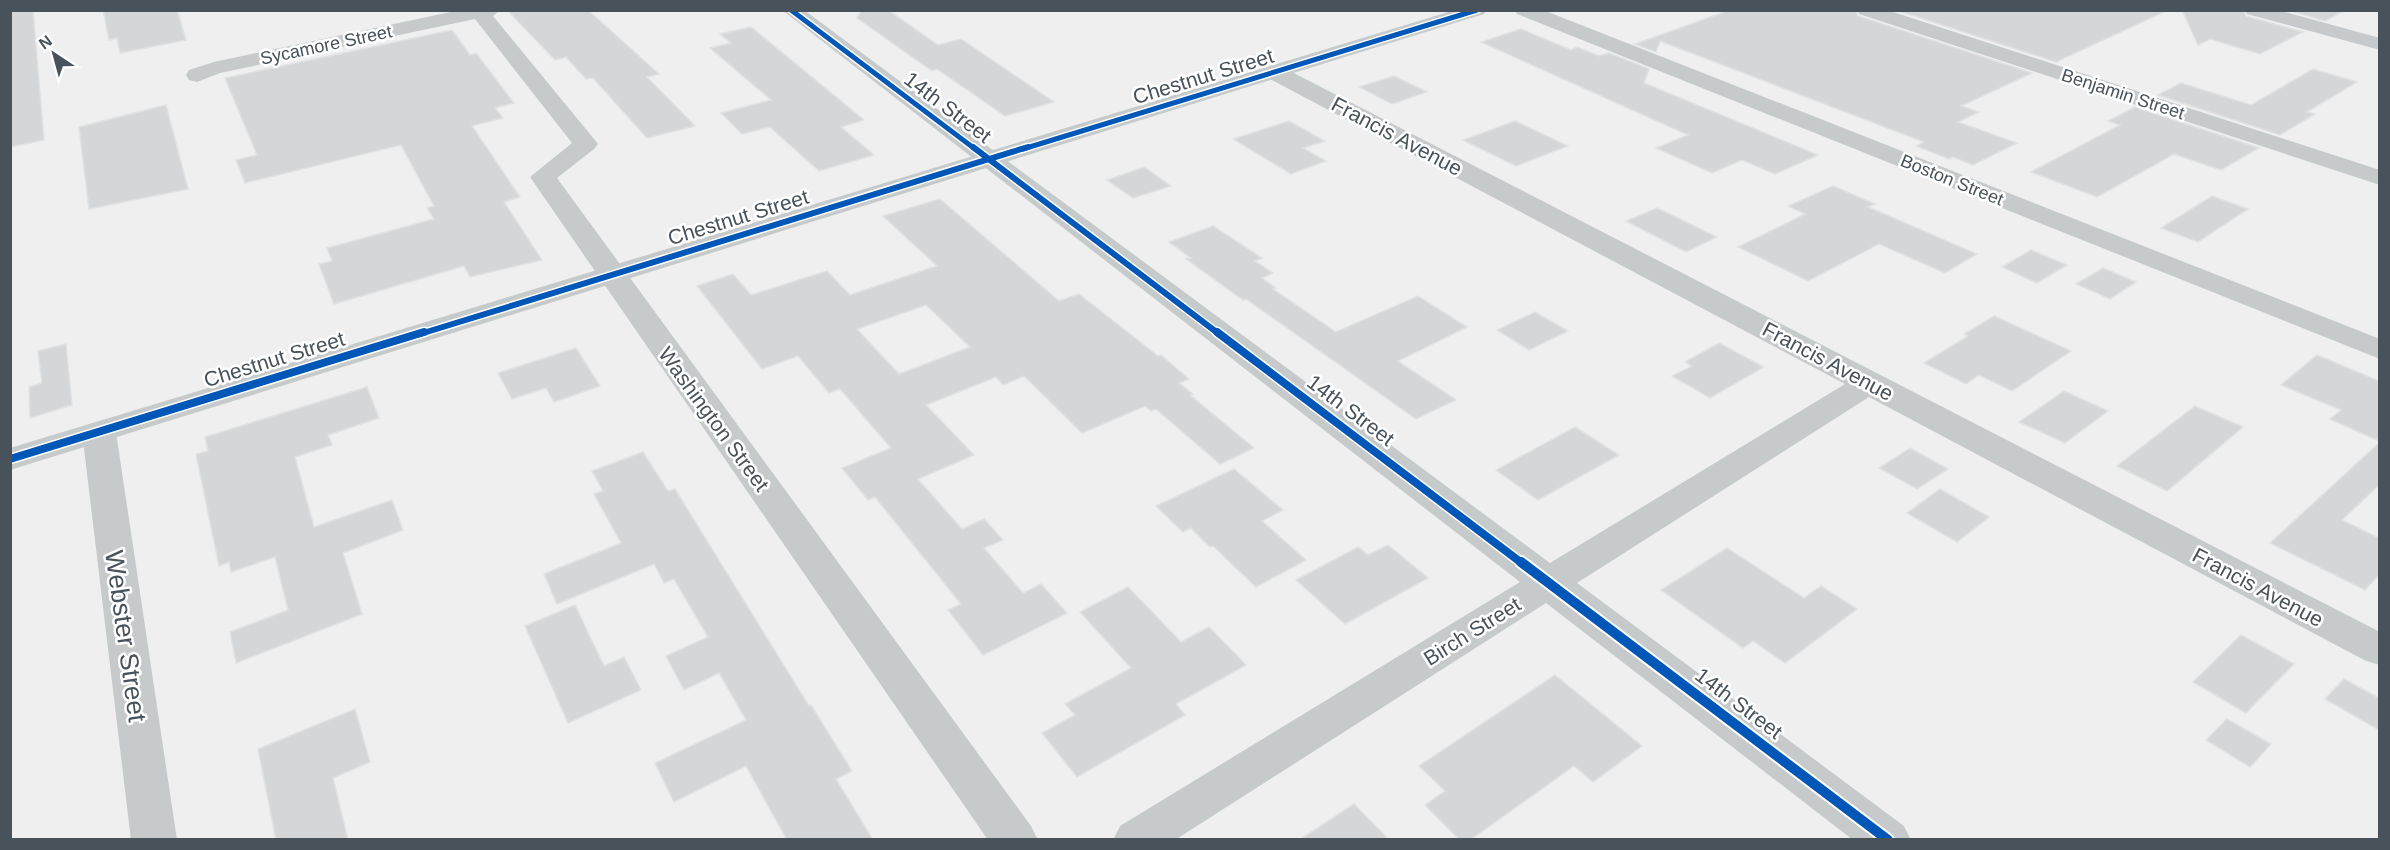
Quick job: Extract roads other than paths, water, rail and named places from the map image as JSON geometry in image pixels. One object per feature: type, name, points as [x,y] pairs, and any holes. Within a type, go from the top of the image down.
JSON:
[{"type":"main road","points":[[2254,10],[2379,44]]},
{"type":"street","name":"14th Street","points":[[791,10],[1551,582],[1888,840]]},
{"type":"street","name":"Chestnut Street","points":[[10,459],[1477,10]]},
{"type":"street","name":"Boston Street","points":[[1524,10],[2379,350]]},
{"type":"street","name":"Benjamin Street","points":[[1866,10],[2379,178]]},
{"type":"street","name":"Sycamore Street","points":[[196,75],[214,68],[485,12]]},
{"type":"street","name":"Washington Street","points":[[485,12],[586,144],[543,177],[1015,840]]},
{"type":"street","name":"Francis Avenue","points":[[1276,73],[2379,650]]},
{"type":"street","name":"Birch Street","points":[[1136,840],[1869,383]]},
{"type":"street","name":"Webster Street","points":[[99,432],[154,840]]}]
